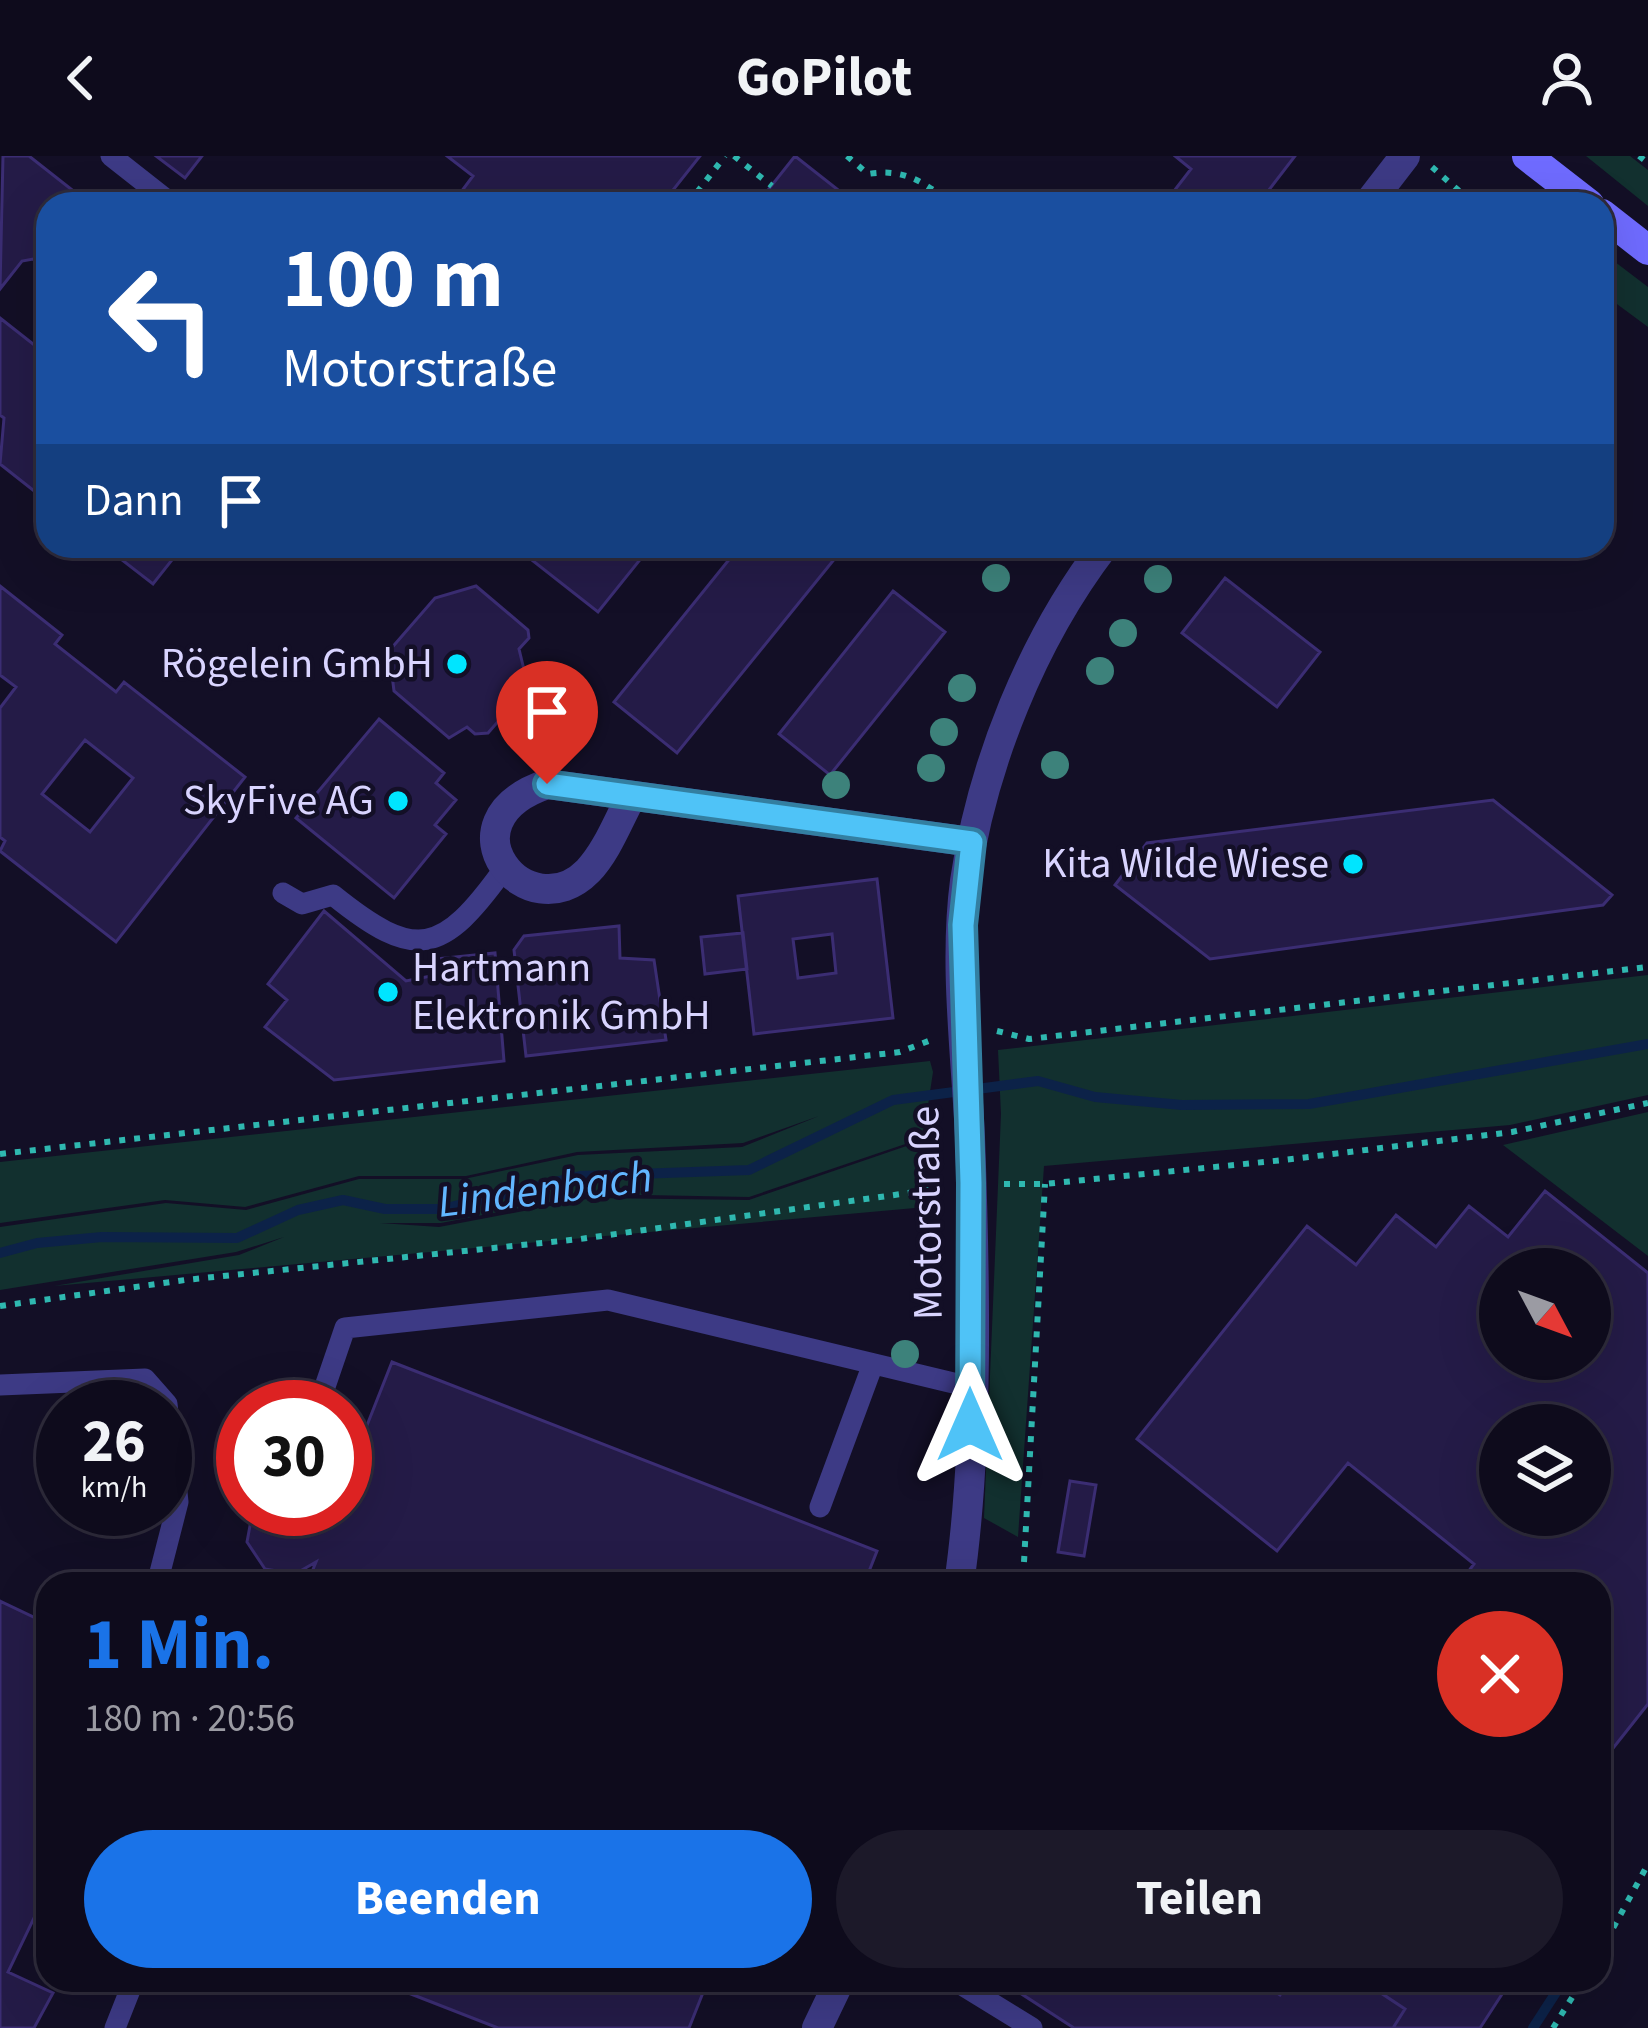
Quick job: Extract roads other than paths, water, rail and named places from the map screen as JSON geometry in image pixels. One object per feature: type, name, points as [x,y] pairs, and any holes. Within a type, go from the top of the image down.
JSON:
[{"type":"main road","points":[[1527,156],[1574,192]]},
{"type":"main road","points":[[1614,223],[1648,250]]},
{"type":"street","points":[[1378,192],[1406,156]]},
{"type":"street","name":"Motorstraße","points":[[960,1572],[970,1387],[965,885],[986,783],[1022,691],[1054,626],[1096,558]]},
{"type":"street","points":[[631,796],[588,871],[568,885],[545,888],[521,883],[503,869],[494,834],[500,816],[518,794],[547,784],[972,842]]},
{"type":"street","points":[[817,2028],[834,1992]]},
{"type":"lane","points":[[111,156],[157,192]]},
{"type":"lane","points":[[283,893],[302,904],[333,895],[375,929],[404,941],[433,940],[462,920],[503,869]]},
{"type":"lane","points":[[327,1380],[345,1328],[608,1300],[970,1387]]},
{"type":"lane","points":[[820,1507],[873,1364]]},
{"type":"lane","points":[[0,1385],[146,1379],[167,1404],[178,1502],[160,1572]]},
{"type":"lane","points":[[115,2028],[129,1992]]},
{"type":"lane","points":[[974,1992],[1032,2028]]},
{"type":"waterway","name":"Lindenbach","points":[[0,1253],[37,1243],[102,1237],[237,1238],[298,1210],[343,1200],[385,1209],[442,1209],[580,1176],[749,1170],[893,1100],[1038,1081],[1095,1097],[1182,1105],[1309,1104],[1648,1044]]},
{"type":"waterway","points":[[1533,2028],[1556,1992]]},
{"type":"place","name":"Rögelein GmbH","points":[[457,664]]},
{"type":"place","name":"SkyFive AG","points":[[398,801]]},
{"type":"place","name":"Kita Wilde Wiese","points":[[1353,864]]},
{"type":"place","name":"Hartmann Elektronik GmbH","points":[[388,992]]}]
